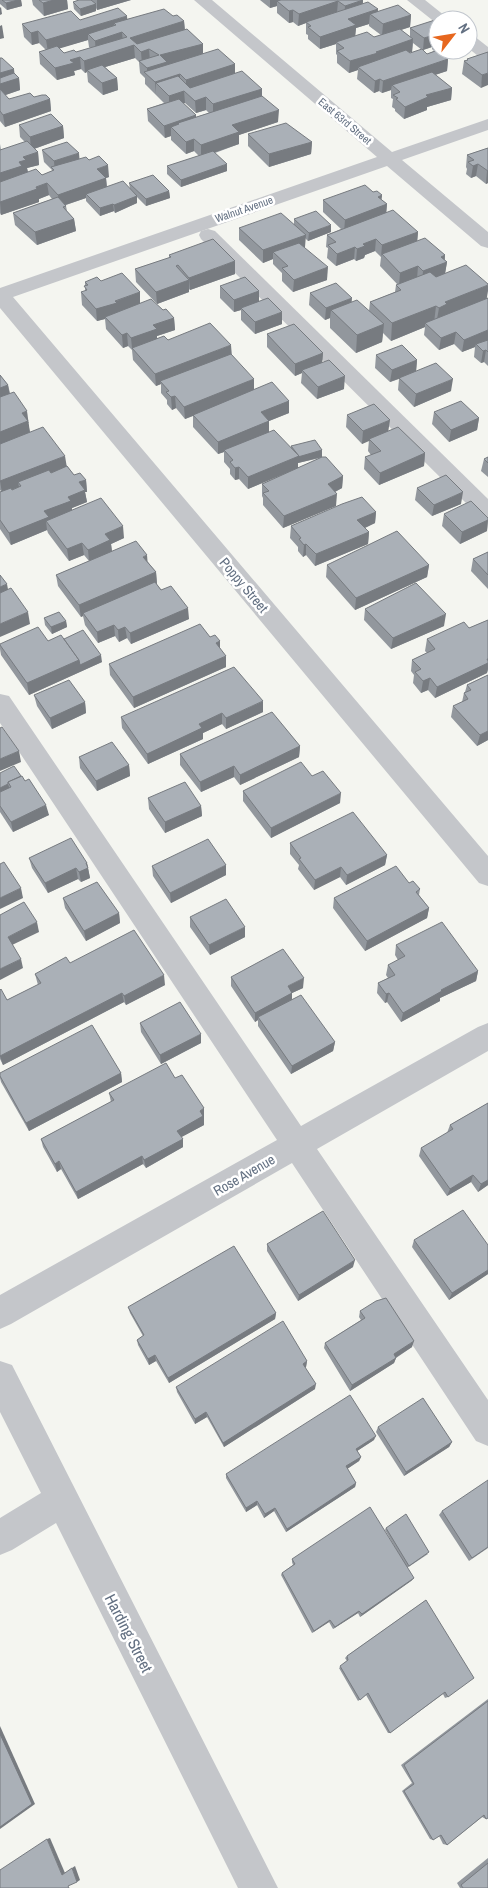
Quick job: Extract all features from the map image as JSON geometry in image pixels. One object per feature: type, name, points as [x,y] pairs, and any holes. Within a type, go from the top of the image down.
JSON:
[{"type":"street","name":"East 63rd Street","points":[[202,0],[488,242]]},
{"type":"street","points":[[415,0],[428,10]]},
{"type":"street","name":"Walnut Avenue","points":[[0,295],[488,124]]},
{"type":"street","points":[[198,226],[488,512]]},
{"type":"street","name":"Poppy Street","points":[[0,295],[488,875]]},
{"type":"street","points":[[0,703],[488,1429]]},
{"type":"street","name":"Rose Avenue","points":[[0,1313],[488,1036]]},
{"type":"street","name":"Harding Street","points":[[0,1377],[259,1888]]},
{"type":"street","points":[[0,1538],[62,1500]]},
{"type":"building","points":[[2,0],[18,0],[6,3]]},
{"type":"building","points":[[39,0],[54,0],[43,3]]},
{"type":"building","points":[[91,0],[96,4],[80,9],[73,2]]},
{"type":"building","points":[[363,0],[345,6],[338,1],[299,14],[293,10],[289,11],[277,1]]},
{"type":"building","points":[[368,2],[378,9],[348,19],[356,25],[320,37],[308,27],[311,26],[306,22]]},
{"type":"building","points":[[398,5],[411,15],[383,24],[370,14]]},
{"type":"building","points":[[118,8],[127,16],[46,40],[38,31],[31,33],[22,24],[71,11],[80,20]]},
{"type":"building","points":[[164,9],[173,16],[177,15],[184,21],[130,38],[137,44],[187,29],[203,44],[160,55],[167,62],[147,68],[139,61],[159,55],[149,49],[141,52],[134,45],[84,61],[80,57],[70,60],[74,63],[55,68],[39,52],[57,46],[64,53],[74,50],[76,52],[127,37],[122,32],[95,41],[88,34],[116,25],[114,23]]},
{"type":"building","points":[[428,22],[428,37],[424,38],[410,28]]},
{"type":"building","points":[[400,29],[413,39],[376,52],[378,53],[350,61],[337,51],[344,48],[336,42],[367,32],[374,37]]},
{"type":"building","points":[[218,49],[235,64],[186,80],[180,74],[155,82],[144,72]]},
{"type":"building","points":[[422,49],[428,54],[428,60],[445,60],[383,81],[380,79],[375,81],[358,67],[406,50],[410,53]]},
{"type":"building","points":[[488,52],[488,73],[482,75],[464,61],[478,60],[478,55]]},
{"type":"building","points":[[0,58],[2,58],[14,69],[0,73]]},
{"type":"building","points":[[102,65],[117,78],[102,83],[87,70]]},
{"type":"building","points":[[242,71],[262,89],[213,104],[206,97],[195,101],[184,91],[169,96],[156,83],[178,76],[190,88]]},
{"type":"building","points":[[432,72],[452,88],[426,95],[428,97],[405,107],[393,95],[400,92],[392,85]]},
{"type":"building","points":[[14,73],[19,78],[0,84],[0,78]]},
{"type":"building","points":[[0,89],[9,99],[30,93],[34,97],[46,95],[50,99],[3,115],[0,111]]},
{"type":"building","points":[[262,96],[279,110],[232,125],[239,132],[201,145],[194,139],[186,142],[171,127],[178,123]]},
{"type":"building","points":[[179,99],[196,115],[164,126],[147,109]]},
{"type":"building","points":[[51,114],[63,126],[30,137],[19,125]]},
{"type":"building","points":[[286,123],[312,142],[269,154],[248,134]]},
{"type":"building","points":[[27,141],[38,152],[23,157],[26,160],[19,162],[22,166],[0,173],[0,150]]},
{"type":"building","points":[[67,142],[79,153],[54,161],[42,150]]},
{"type":"building","points":[[488,148],[488,171],[478,164],[473,166],[468,162],[474,160],[467,155]]},
{"type":"building","points":[[213,151],[227,164],[181,180],[167,166]]},
{"type":"building","points":[[99,156],[108,165],[97,169],[106,178],[58,195],[47,183],[36,187],[37,189],[0,202],[0,182],[36,169],[42,175],[54,170],[51,167],[86,157],[89,160]]},
{"type":"building","points":[[153,175],[169,191],[146,199],[129,183]]},
{"type":"building","points":[[123,181],[137,196],[100,208],[86,194]]},
{"type":"building","points":[[365,185],[373,192],[377,191],[382,195],[378,197],[387,204],[345,220],[323,200]]},
{"type":"building","points":[[58,197],[66,206],[63,207],[74,219],[35,232],[13,213]]},
{"type":"building","points":[[393,210],[418,232],[382,245],[376,239],[363,244],[365,246],[357,249],[355,247],[337,254],[328,245],[336,242],[327,235]]},
{"type":"building","points":[[316,211],[331,225],[309,233],[294,219]]},
{"type":"building","points":[[281,213],[306,235],[263,250],[239,228]]},
{"type":"building","points":[[425,238],[445,255],[441,257],[447,262],[423,271],[418,266],[400,273],[382,254]]},
{"type":"building","points":[[213,239],[235,261],[189,278],[178,265],[176,266],[189,280],[156,292],[135,269],[171,257],[169,255]]},
{"type":"building","points":[[299,243],[328,267],[294,280],[282,268],[288,266],[273,252]]},
{"type":"building","points":[[466,265],[488,285],[445,302],[447,304],[439,308],[436,306],[392,323],[370,302],[401,290],[396,285],[430,272],[436,277]]},
{"type":"building","points":[[122,273],[140,292],[115,301],[117,303],[96,309],[81,292],[87,290],[84,286],[88,285],[85,282],[97,277],[101,281]]},
{"type":"building","points":[[245,277],[259,291],[234,300],[220,286]]},
{"type":"building","points":[[336,283],[352,298],[326,308],[310,293]]},
{"type":"building","points":[[268,298],[282,312],[255,322],[241,308]]},
{"type":"building","points":[[488,298],[488,330],[464,340],[456,332],[441,338],[425,323]]},
{"type":"building","points":[[151,299],[163,310],[166,309],[174,318],[153,325],[157,329],[131,338],[127,333],[122,335],[105,317]]},
{"type":"building","points":[[357,300],[384,324],[357,335],[331,310]]},
{"type":"building","points":[[210,323],[231,345],[155,374],[132,348],[164,336],[168,340]]},
{"type":"building","points":[[294,324],[323,353],[295,364],[267,334]]},
{"type":"building","points":[[488,340],[488,352],[486,350],[483,351],[476,344]]},
{"type":"building","points":[[402,345],[417,360],[392,370],[376,355]]},
{"type":"building","points":[[231,354],[254,379],[184,407],[175,396],[171,397],[166,392],[169,391],[160,381]]},
{"type":"building","points":[[329,360],[345,376],[318,387],[302,370]]},
{"type":"building","points":[[436,363],[453,379],[416,394],[399,378]]},
{"type":"building","points":[[0,375],[8,385],[0,388]]},
{"type":"building","points":[[272,382],[289,401],[261,412],[269,421],[218,442],[193,415]]},
{"type":"building","points":[[14,392],[27,411],[22,413],[28,421],[0,432],[0,397]]},
{"type":"building","points":[[461,401],[479,418],[451,430],[434,412]]},
{"type":"building","points":[[374,404],[390,420],[363,431],[347,415]]},
{"type":"building","points":[[43,427],[65,456],[0,481],[0,444]]},
{"type":"building","points":[[398,427],[425,453],[380,473],[365,457],[381,451],[369,439]]},
{"type":"building","points":[[274,430],[299,456],[248,477],[239,467],[235,468],[230,462],[233,460],[224,450]]},
{"type":"building","points":[[315,440],[322,450],[298,457],[291,446]]},
{"type":"building","points":[[322,457],[326,457],[343,476],[328,484],[337,494],[284,516],[263,493],[269,491],[262,484]]},
{"type":"building","points":[[67,466],[74,475],[80,473],[86,480],[79,482],[85,490],[68,497],[71,501],[44,511],[49,517],[9,533],[0,520],[0,492],[21,486],[18,482],[49,470],[51,473]]},
{"type":"building","points":[[446,475],[463,492],[434,505],[417,488]]},
{"type":"building","points":[[362,497],[376,512],[357,520],[369,532],[316,554],[306,544],[304,545],[291,526],[342,504]]},
{"type":"building","points":[[101,498],[123,526],[105,534],[110,540],[88,550],[82,543],[67,549],[46,521]]},
{"type":"building","points":[[471,501],[488,520],[462,532],[444,514]]},
{"type":"building","points":[[397,531],[429,565],[356,598],[327,565]]},
{"type":"building","points":[[136,541],[147,555],[143,557],[156,572],[79,605],[56,575]]},
{"type":"building","points":[[488,552],[488,575],[473,559]]},
{"type":"building","points":[[0,575],[7,584],[0,587]]},
{"type":"building","points":[[155,582],[161,590],[171,586],[188,608],[130,633],[125,627],[118,630],[114,625],[97,632],[83,613]]},
{"type":"building","points":[[416,583],[446,614],[393,638],[365,609]]},
{"type":"building","points":[[11,588],[28,612],[0,624],[0,593]]},
{"type":"building","points":[[59,612],[66,621],[51,627],[44,618]]},
{"type":"building","points":[[488,620],[488,663],[437,687],[430,678],[423,681],[415,672],[421,669],[412,660],[435,649],[427,639],[464,622],[469,628]]},
{"type":"building","points":[[200,624],[210,637],[215,635],[220,641],[216,643],[226,656],[133,697],[109,664]]},
{"type":"building","points":[[38,627],[48,641],[61,635],[79,660],[27,683],[0,644]]},
{"type":"building","points":[[83,630],[101,655],[80,665],[79,660],[64,639]]},
{"type":"building","points":[[234,667],[263,701],[226,718],[222,713],[199,724],[202,728],[147,754],[121,717]]},
{"type":"building","points":[[488,675],[488,731],[480,735],[453,706],[468,699],[464,693],[471,690],[467,685]]},
{"type":"building","points":[[69,680],[85,702],[50,718],[34,695]]},
{"type":"building","points":[[272,712],[300,746],[240,775],[234,766],[200,782],[180,754]]},
{"type":"building","points":[[2,727],[19,751],[0,759],[0,728]]},
{"type":"building","points":[[112,742],[129,765],[96,781],[79,757]]},
{"type":"building","points":[[301,762],[312,776],[323,771],[341,793],[271,828],[243,791]]},
{"type":"building","points":[[14,766],[21,776],[0,788],[0,773]]},
{"type":"building","points":[[22,776],[25,781],[29,779],[46,805],[11,822],[0,806],[0,792],[11,787],[8,782]]},
{"type":"building","points":[[185,782],[201,806],[165,822],[148,798]]},
{"type":"building","points":[[353,812],[387,855],[347,875],[341,867],[315,880],[299,859],[301,858],[290,843]]},
{"type":"building","points":[[71,838],[87,863],[88,868],[79,872],[76,868],[45,883],[29,858]]},
{"type":"building","points":[[208,839],[226,865],[170,893],[152,866]]},
{"type":"building","points":[[4,862],[21,888],[0,898],[0,864]]},
{"type":"building","points":[[396,866],[409,883],[413,881],[420,889],[416,892],[429,908],[367,941],[334,898]]},
{"type":"building","points":[[97,882],[119,913],[84,931],[63,898]]},
{"type":"building","points":[[226,899],[245,927],[209,945],[190,917]]},
{"type":"building","points":[[24,902],[37,922],[8,937],[21,959],[0,969],[0,915]]},
{"type":"building","points":[[442,922],[478,971],[441,990],[403,1013],[389,993],[386,994],[378,983],[395,975],[388,965],[405,956],[396,945]]},
{"type":"building","points":[[134,930],[164,975],[124,996],[122,993],[0,1056],[1,989],[7,1000],[41,983],[35,974],[66,957],[70,963]]},
{"type":"building","points":[[283,949],[304,978],[288,986],[292,993],[255,1013],[231,977]]},
{"type":"building","points":[[301,995],[335,1042],[292,1066],[258,1017]]},
{"type":"building","points":[[180,1002],[201,1034],[160,1055],[140,1023]]},
{"type":"building","points":[[92,1025],[121,1073],[26,1123],[0,1073]]},
{"type":"building","points":[[166,1063],[175,1078],[182,1075],[204,1108],[200,1111],[203,1116],[177,1131],[183,1139],[144,1160],[142,1156],[76,1192],[59,1161],[55,1164],[41,1139],[114,1100],[109,1093]]},
{"type":"building","points":[[488,1103],[488,1180],[481,1184],[473,1175],[450,1189],[421,1148],[453,1129],[450,1125]]},
{"type":"building","points":[[463,1210],[488,1245],[488,1270],[452,1293],[414,1240]]},
{"type":"building","points":[[323,1211],[355,1260],[299,1295],[267,1244]]},
{"type":"building","points":[[234,1246],[276,1313],[168,1378],[155,1355],[148,1359],[137,1340],[144,1335],[128,1307]]},
{"type":"building","points":[[386,1298],[414,1341],[394,1354],[396,1358],[352,1385],[325,1343],[365,1318],[360,1311],[376,1301]]},
{"type":"building","points":[[283,1321],[307,1361],[303,1364],[316,1384],[223,1443],[206,1412],[195,1419],[176,1387]]},
{"type":"building","points":[[350,1395],[376,1436],[356,1449],[361,1457],[346,1466],[356,1483],[287,1529],[275,1508],[265,1514],[257,1501],[246,1508],[226,1474]]},
{"type":"building","points":[[423,1398],[452,1442],[406,1472],[378,1427]]},
{"type":"building","points":[[488,1480],[488,1547],[472,1558],[442,1511]]},
{"type":"building","points":[[370,1507],[414,1578],[362,1614],[359,1611],[335,1627],[330,1620],[314,1631],[282,1573],[295,1564],[292,1559]]},
{"type":"building","points":[[406,1514],[429,1552],[409,1566],[386,1528]]},
{"type":"building","points":[[426,1600],[474,1678],[448,1697],[445,1692],[390,1733],[368,1693],[360,1700],[340,1666],[348,1660],[347,1656]]},
{"type":"building","points":[[488,1701],[488,1818],[486,1819],[484,1815],[447,1845],[441,1835],[433,1840],[404,1791],[414,1784],[404,1765]]},
{"type":"building","points":[[0,1734],[32,1804],[0,1827]]},
{"type":"building","points":[[47,1839],[62,1875],[72,1868],[77,1882],[68,1886],[69,1888],[0,1888],[0,1870]]},
{"type":"building","points":[[488,1863],[488,1888],[463,1888],[461,1885]]}]
